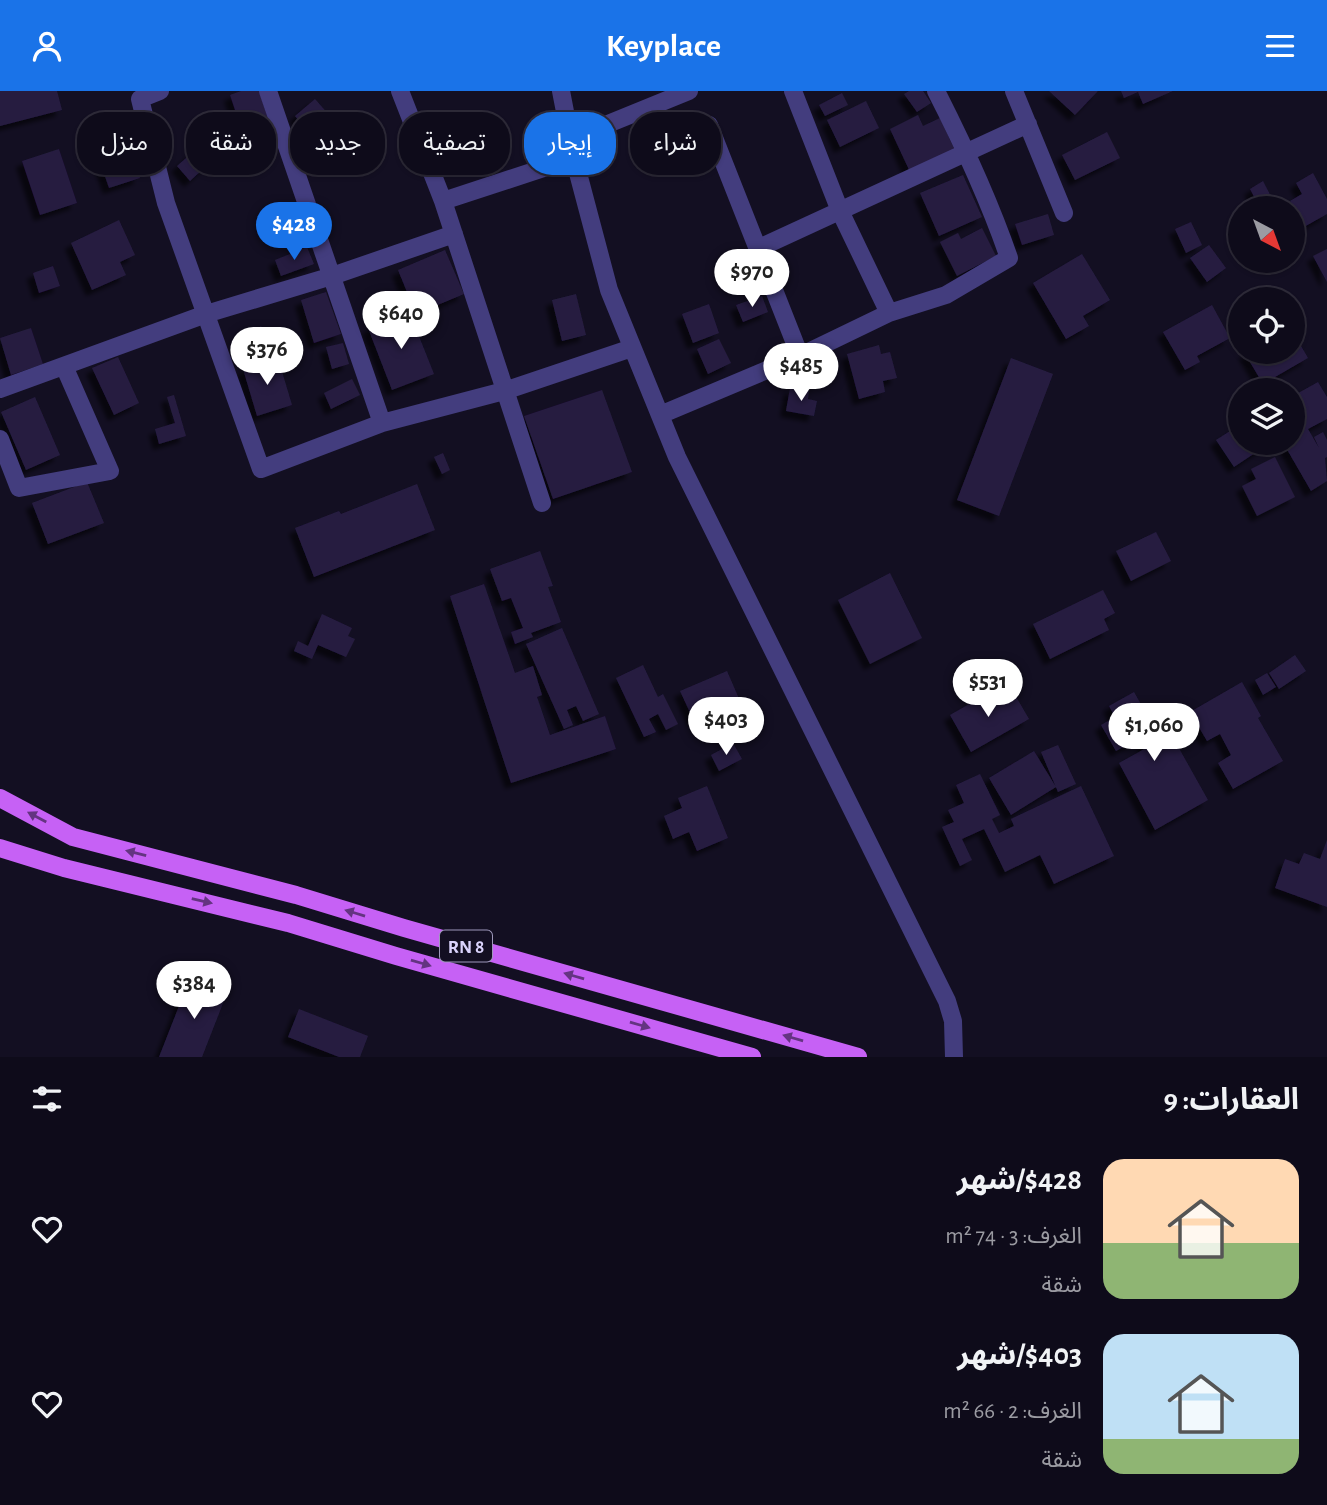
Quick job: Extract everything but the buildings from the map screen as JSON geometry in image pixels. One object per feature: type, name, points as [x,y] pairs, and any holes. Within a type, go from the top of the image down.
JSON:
[{"type":"main road","name":"RN 8","points":[[0,798],[73,837],[272,888],[858,1057]]},
{"type":"main road","name":"RN 8","points":[[0,848],[64,868],[265,916],[752,1057]]},
{"type":"street","points":[[160,91],[140,99],[166,203],[261,469],[382,423],[504,391],[632,348]]},
{"type":"street","points":[[268,91],[382,423]]},
{"type":"street","points":[[400,91],[443,201],[542,503]]},
{"type":"street","points":[[561,91],[565,112]]},
{"type":"street","points":[[616,121],[689,91]]},
{"type":"street","points":[[793,91],[840,211],[890,313]]},
{"type":"street","points":[[660,415],[800,356],[890,313],[946,295],[1009,258],[968,153],[936,91]]},
{"type":"street","points":[[1014,91],[1064,213]]},
{"type":"street","points":[[757,249],[1028,124]]},
{"type":"street","points":[[721,156],[800,356]]},
{"type":"street","points":[[443,201],[524,174]]},
{"type":"street","points":[[578,175],[608,290],[677,457],[947,1001],[953,1021],[954,1057]]},
{"type":"street","points":[[0,389],[206,314],[332,277],[454,234]]},
{"type":"street","points":[[0,439],[19,488],[110,471],[64,366]]}]
